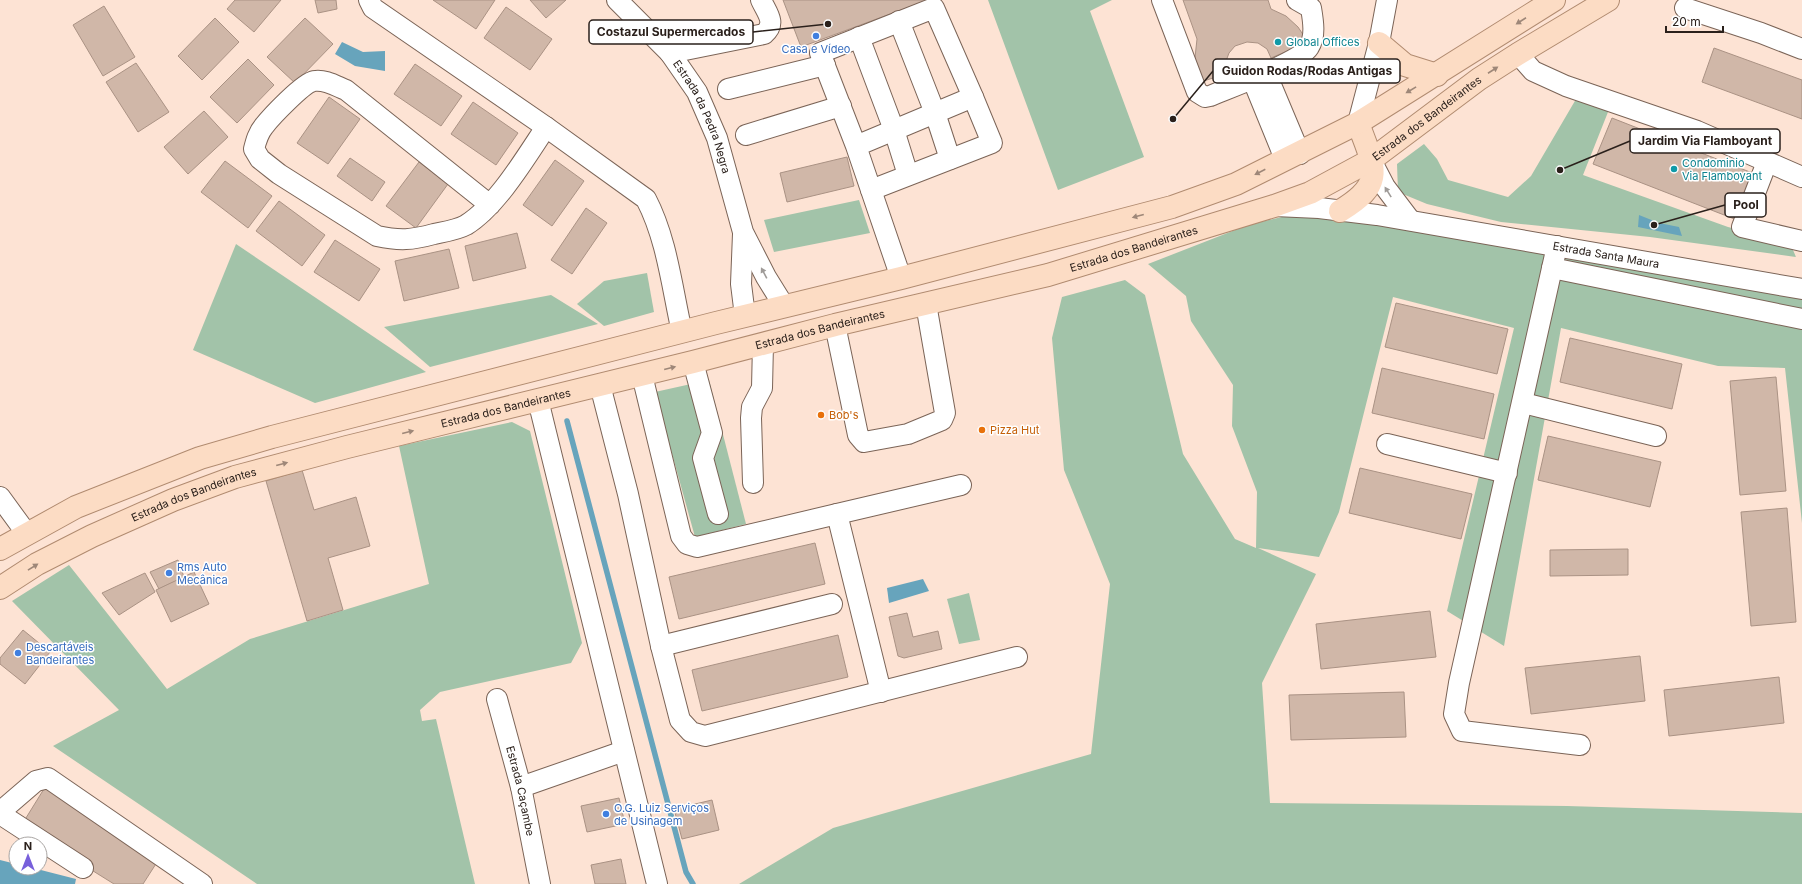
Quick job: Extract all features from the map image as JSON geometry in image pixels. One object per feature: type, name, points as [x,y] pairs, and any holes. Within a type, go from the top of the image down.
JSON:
[{"type":"main road","points":[[0,549],[76,507],[200,458],[272,437],[784,306],[901,278],[1172,207],[1236,184],[1358,123],[1437,75],[1554,0]]},
{"type":"main road","name":"Estrada dos Bandeirantes","points":[[0,588],[37,564],[92,536],[173,500],[235,477],[347,447],[642,375],[835,325],[1048,275],[1274,206],[1310,193],[1371,160],[1466,88],[1518,54],[1608,0]]},
{"type":"main road","points":[[1379,43],[1405,65],[1437,75]]},
{"type":"main road","points":[[1340,211],[1356,201],[1370,186],[1372,174],[1371,160],[1358,123]]},
{"type":"street","name":"Estrada da Pedra Negra","points":[[617,0],[670,53],[697,92],[717,138],[743,232],[766,277],[784,306]]},
{"type":"street","points":[[670,53],[764,34],[770,29],[771,23],[761,0]]},
{"type":"street","points":[[1162,0],[1197,92],[1200,95],[1210,96],[1259,76],[1300,55],[1308,49],[1313,39],[1311,8],[1297,0]]},
{"type":"street","points":[[1358,123],[1379,43],[1387,0]]},
{"type":"street","points":[[375,2],[646,199],[654,214],[660,232],[682,332]]},
{"type":"street","points":[[871,190],[992,143],[934,8],[820,53],[856,146],[871,190],[901,278]]},
{"type":"street","points":[[1685,8],[1761,33],[1802,49]]},
{"type":"street","points":[[899,21],[935,113],[950,159]]},
{"type":"street","points":[[859,37],[894,130],[908,175]]},
{"type":"street","points":[[1518,54],[1533,71],[1566,86],[1697,131],[1802,177]]},
{"type":"street","points":[[728,89],[825,65]]},
{"type":"street","points":[[1259,76],[1292,157]]},
{"type":"street","points":[[490,205],[346,90],[325,81],[313,81],[296,93],[263,127],[256,139],[254,149],[260,159],[279,174],[377,236],[395,240],[413,240],[465,226],[490,205],[517,170],[546,127]]},
{"type":"street","points":[[856,146],[973,97]]},
{"type":"street","points":[[746,135],[841,106]]},
{"type":"street","points":[[1371,160],[1385,187],[1410,220]]},
{"type":"street","points":[[1767,162],[1742,227],[1802,241]]},
{"type":"street","name":"Estrada Santa Maura","points":[[1274,206],[1340,211],[1410,220],[1802,290]]},
{"type":"street","name":"Estrada da Pedra Negra","points":[[743,232],[741,284],[745,316]]},
{"type":"street","points":[[1557,246],[1459,683],[1454,714],[1462,731],[1580,745]]},
{"type":"street","points":[[1552,268],[1802,319]]},
{"type":"street","points":[[835,325],[858,435],[864,442],[908,434],[942,420],[945,413],[926,304]]},
{"type":"street","points":[[753,483],[751,418],[752,407],[762,388],[763,344]]},
{"type":"street","points":[[693,362],[712,432],[703,458],[718,514]]},
{"type":"street","points":[[642,375],[681,536],[687,544],[697,547],[962,486]]},
{"type":"street","points":[[600,385],[628,494],[661,646],[680,720],[691,732],[705,736],[1017,656]]},
{"type":"street","points":[[538,400],[656,884]]},
{"type":"street","points":[[1523,403],[1656,436]]},
{"type":"street","points":[[1387,444],[1507,474]]},
{"type":"street","points":[[0,496],[27,534]]},
{"type":"street","points":[[837,514],[881,692]]},
{"type":"street","points":[[661,646],[832,604]]},
{"type":"street","name":"Estrada Caçambe","points":[[497,699],[521,787],[540,884]]},
{"type":"street","points":[[521,787],[624,751]]},
{"type":"street","points":[[83,868],[0,813],[36,781],[48,778],[202,884]]},
{"type":"green space","points":[[988,0],[1112,0],[1090,11],[1144,157],[1058,190]]},
{"type":"green space","points":[[1579,94],[1610,107],[1583,175],[1728,227],[1790,243],[1796,257],[1650,237],[1501,222],[1427,204],[1398,192],[1397,164],[1424,144],[1437,159],[1448,180],[1508,197],[1531,176]]},
{"type":"green space","points":[[859,200],[870,233],[774,252],[764,220]]},
{"type":"green space","points":[[1286,216],[1347,216],[1802,299],[1802,523],[1785,368],[1718,366],[1561,328],[1504,646],[1447,611],[1514,328],[1393,297],[1339,512],[1319,557],[1258,548],[1316,574],[1262,683],[1270,803],[1567,806],[1802,813],[1802,884],[739,884],[833,828],[1091,754],[1110,584],[1064,470],[1052,338],[1062,297],[1125,280],[1145,295],[1183,454],[1235,539],[1256,548],[1257,492],[1232,426],[1233,385],[1191,321],[1186,296],[1148,264],[1248,225]]},
{"type":"green space","points":[[236,244],[426,372],[315,403],[193,350]]},
{"type":"green space","points":[[647,273],[654,312],[604,326],[577,304],[604,281]]},
{"type":"green space","points":[[551,295],[598,324],[430,367],[384,327]]},
{"type":"green space","points":[[709,380],[746,524],[695,537],[655,392]]},
{"type":"green space","points":[[512,422],[530,431],[582,643],[571,663],[440,692],[420,710],[422,721],[436,719],[475,884],[257,884],[53,746],[119,710],[12,601],[69,565],[167,689],[250,639],[429,584],[399,446]]},
{"type":"green space","points":[[969,593],[980,640],[959,644],[947,599]]},
{"type":"water","points":[[342,42],[363,52],[385,51],[385,71],[355,66],[335,54]]},
{"type":"water","points":[[1639,215],[1659,223],[1679,227],[1682,236],[1638,227]]},
{"type":"water","points":[[923,579],[929,591],[889,603],[887,588]]},
{"type":"water","points":[[0,860],[8,862],[8,876],[48,876],[48,872],[76,879],[75,884],[0,884]]},
{"type":"building","points":[[235,0],[281,0],[254,32],[227,9]]},
{"type":"building","points":[[315,0],[336,0],[337,9],[318,13]]},
{"type":"building","points":[[433,0],[495,0],[476,29]]},
{"type":"building","points":[[530,0],[566,0],[546,18]]},
{"type":"building","points":[[783,0],[928,0],[801,47]]},
{"type":"building","name":"Global Offices","points":[[1183,0],[1268,0],[1271,9],[1286,16],[1298,27],[1308,42],[1271,58],[1267,49],[1258,43],[1247,42],[1235,46],[1229,53],[1226,61],[1229,73],[1197,83],[1194,67],[1197,39]]},
{"type":"building","points":[[104,6],[135,57],[103,76],[73,25]]},
{"type":"building","points":[[506,7],[552,39],[530,70],[484,38]]},
{"type":"building","points":[[215,18],[239,42],[202,80],[178,56]]},
{"type":"building","points":[[305,18],[333,44],[295,83],[267,57]]},
{"type":"building","points":[[1714,48],[1802,80],[1802,119],[1702,82]]},
{"type":"building","points":[[248,59],[274,85],[237,123],[210,97]]},
{"type":"building","points":[[136,63],[169,112],[138,132],[106,82]]},
{"type":"building","points":[[415,64],[462,96],[441,126],[394,94]]},
{"type":"building","points":[[329,97],[360,119],[328,164],[297,143]]},
{"type":"building","points":[[473,102],[518,133],[496,165],[451,134]]},
{"type":"building","points":[[204,111],[228,137],[188,174],[164,147]]},
{"type":"building","name":"Condominio Via Flamboyant","points":[[1612,118],[1755,174],[1737,220],[1593,164]]},
{"type":"building","points":[[847,157],[854,186],[787,202],[780,173]]},
{"type":"building","points":[[350,158],[385,182],[372,201],[337,176]]},
{"type":"building","points":[[555,160],[584,181],[552,226],[523,205]]},
{"type":"building","points":[[225,161],[272,196],[248,228],[201,192]]},
{"type":"building","points":[[419,162],[448,184],[416,228],[386,206]]},
{"type":"building","points":[[279,201],[325,235],[302,266],[256,231]]},
{"type":"building","points":[[586,208],[607,223],[572,274],[551,260]]},
{"type":"building","points":[[517,233],[526,268],[473,281],[465,246]]},
{"type":"building","points":[[335,240],[380,269],[359,301],[314,272]]},
{"type":"building","points":[[449,249],[459,288],[404,301],[395,261]]},
{"type":"building","points":[[1396,303],[1508,329],[1497,374],[1385,347]]},
{"type":"building","points":[[1570,338],[1682,364],[1672,409],[1560,382]]},
{"type":"building","points":[[1382,368],[1494,394],[1484,439],[1372,413]]},
{"type":"building","points":[[1776,377],[1786,491],[1740,495],[1730,381]]},
{"type":"building","points":[[1548,436],[1661,462],[1650,507],[1538,480]]},
{"type":"building","points":[[1360,468],[1472,494],[1461,539],[1349,513]]},
{"type":"building","points":[[302,470],[314,510],[356,497],[370,546],[328,558],[343,610],[307,621],[266,481]]},
{"type":"building","points":[[1787,508],[1796,622],[1751,626],[1741,512]]},
{"type":"building","points":[[815,543],[825,584],[679,619],[669,577]]},
{"type":"building","points":[[1628,549],[1628,575],[1550,576],[1550,550]]},
{"type":"building","points":[[178,560],[184,577],[159,589],[150,572]]},
{"type":"building","points":[[194,572],[209,604],[171,622],[156,590]]},
{"type":"building","points":[[145,573],[155,592],[119,615],[102,593]]},
{"type":"building","points":[[1430,611],[1436,657],[1321,669],[1316,624]]},
{"type":"building","points":[[907,613],[913,637],[938,631],[942,649],[904,658],[898,656],[889,617]]},
{"type":"building","points":[[23,630],[50,652],[25,684],[0,664],[0,658]]},
{"type":"building","points":[[838,635],[848,677],[702,711],[692,670]]},
{"type":"building","points":[[1640,656],[1645,701],[1531,714],[1525,668]]},
{"type":"building","points":[[1779,677],[1784,723],[1669,736],[1664,690]]},
{"type":"building","points":[[1404,692],[1406,737],[1291,740],[1289,695]]},
{"type":"building","points":[[47,784],[161,856],[143,884],[114,884],[48,843],[48,836],[37,836],[21,826]]},
{"type":"building","points":[[619,798],[625,824],[587,832],[581,806]]},
{"type":"building","points":[[712,800],[719,830],[682,839],[674,809]]},
{"type":"building","points":[[621,859],[626,884],[595,884],[591,865]]},
{"type":"waterway","points":[[567,421],[686,872],[693,884]]},
{"type":"place","name":"Costazul Supermercados","points":[[828,24]]},
{"type":"place","name":"Casa e Vídeo","points":[[816,36]]},
{"type":"place","name":"Global Offices","points":[[1278,42]]},
{"type":"place","name":"Guidon Rodas/Rodas Antigas","points":[[1173,119]]},
{"type":"place","name":"Condominio Via Flamboyant","points":[[1674,169]]},
{"type":"place","name":"Jardim Via Flamboyant","points":[[1560,170]]},
{"type":"place","name":"Pool","points":[[1654,225]]},
{"type":"place","name":"Bob's","points":[[821,415]]},
{"type":"place","name":"Pizza Hut","points":[[982,430]]},
{"type":"place","name":"Rms Auto Mecânica","points":[[169,573]]},
{"type":"place","name":"Descartáveis Bandeirantes","points":[[18,653]]},
{"type":"place","name":"O.G. Luiz Serviços de Usinagem","points":[[606,814]]}]
